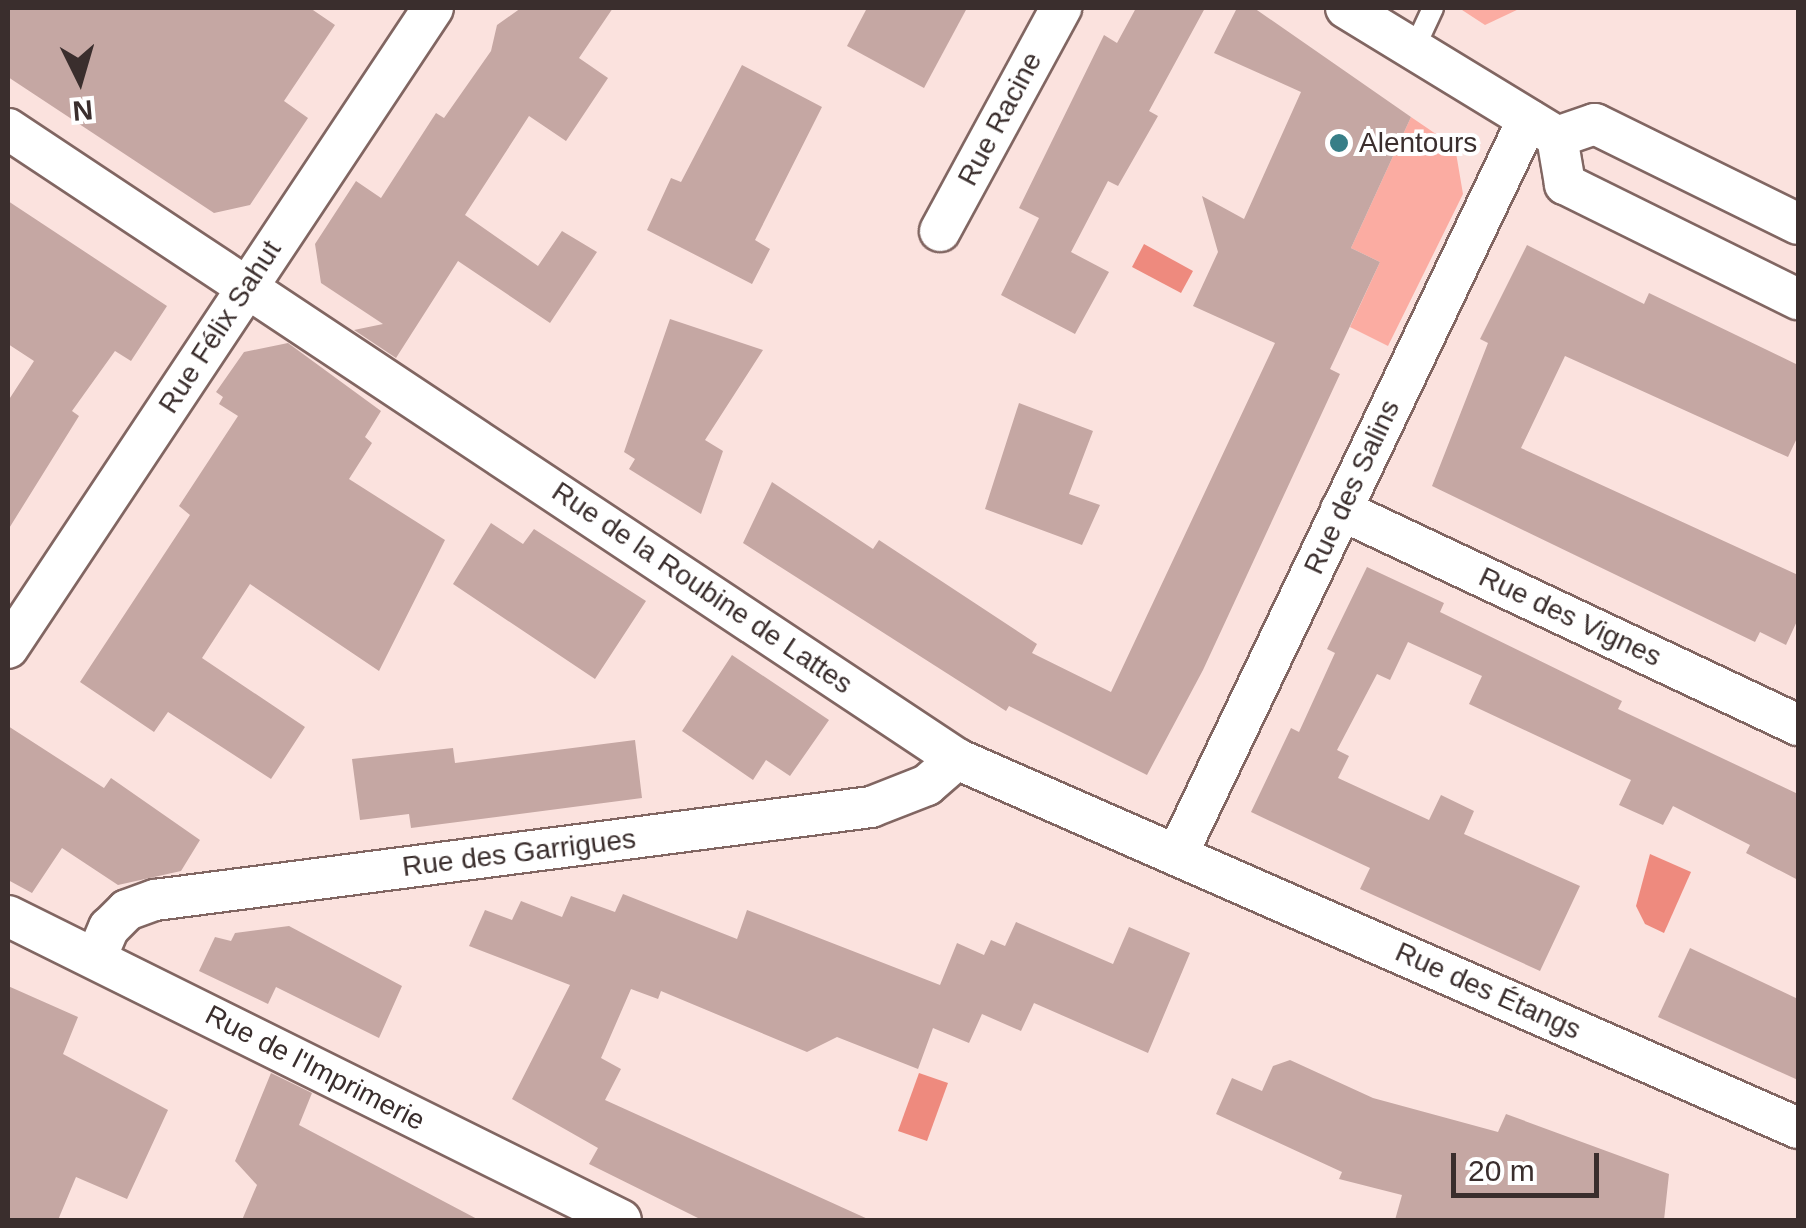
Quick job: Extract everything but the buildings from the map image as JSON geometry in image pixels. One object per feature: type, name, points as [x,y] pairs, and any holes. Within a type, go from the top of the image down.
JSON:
[{"type":"street","name":"Rue Félix Sahut","points":[[8,648],[434,8]]},
{"type":"street","name":"Rue Racine","points":[[940,231],[1061,8]]},
{"type":"street","points":[[1346,8],[1542,128],[1565,184],[1798,299]]},
{"type":"street","points":[[1542,128],[1595,124],[1798,224]]},
{"type":"street","name":"Rue des Salins","points":[[1178,855],[1342,510],[1542,128]]},
{"type":"street","name":"Rue de la Roubine de Lattes","points":[[8,129],[248,283],[957,758],[1178,855]]},
{"type":"street","name":"Rue des Vignes","points":[[1342,510],[1798,725]]},
{"type":"street","name":"Rue des Garrigues","points":[[96,958],[109,928],[127,910],[155,900],[872,807],[927,785],[957,758]]},
{"type":"street","name":"Rue des Étangs","points":[[1178,855],[1798,1128]]},
{"type":"street","name":"Rue de l'Imprimerie","points":[[8,916],[621,1220]]},
{"type":"lane","points":[[1414,49],[1433,8]]},
{"type":"shaded area","points":[[1459,8],[1521,8],[1485,25]]},
{"type":"shaded area","points":[[1411,117],[1455,147],[1463,194],[1388,346],[1350,327],[1380,262],[1351,248]]},
{"type":"shaded area","points":[[1144,244],[1193,271],[1181,293],[1132,267]]},
{"type":"shaded area","points":[[1650,854],[1691,872],[1664,933],[1645,924],[1636,906]]},
{"type":"shaded area","points":[[919,1073],[948,1083],[927,1141],[898,1131]]},
{"type":"place","name":"Alentours","points":[[1339,143]]}]
